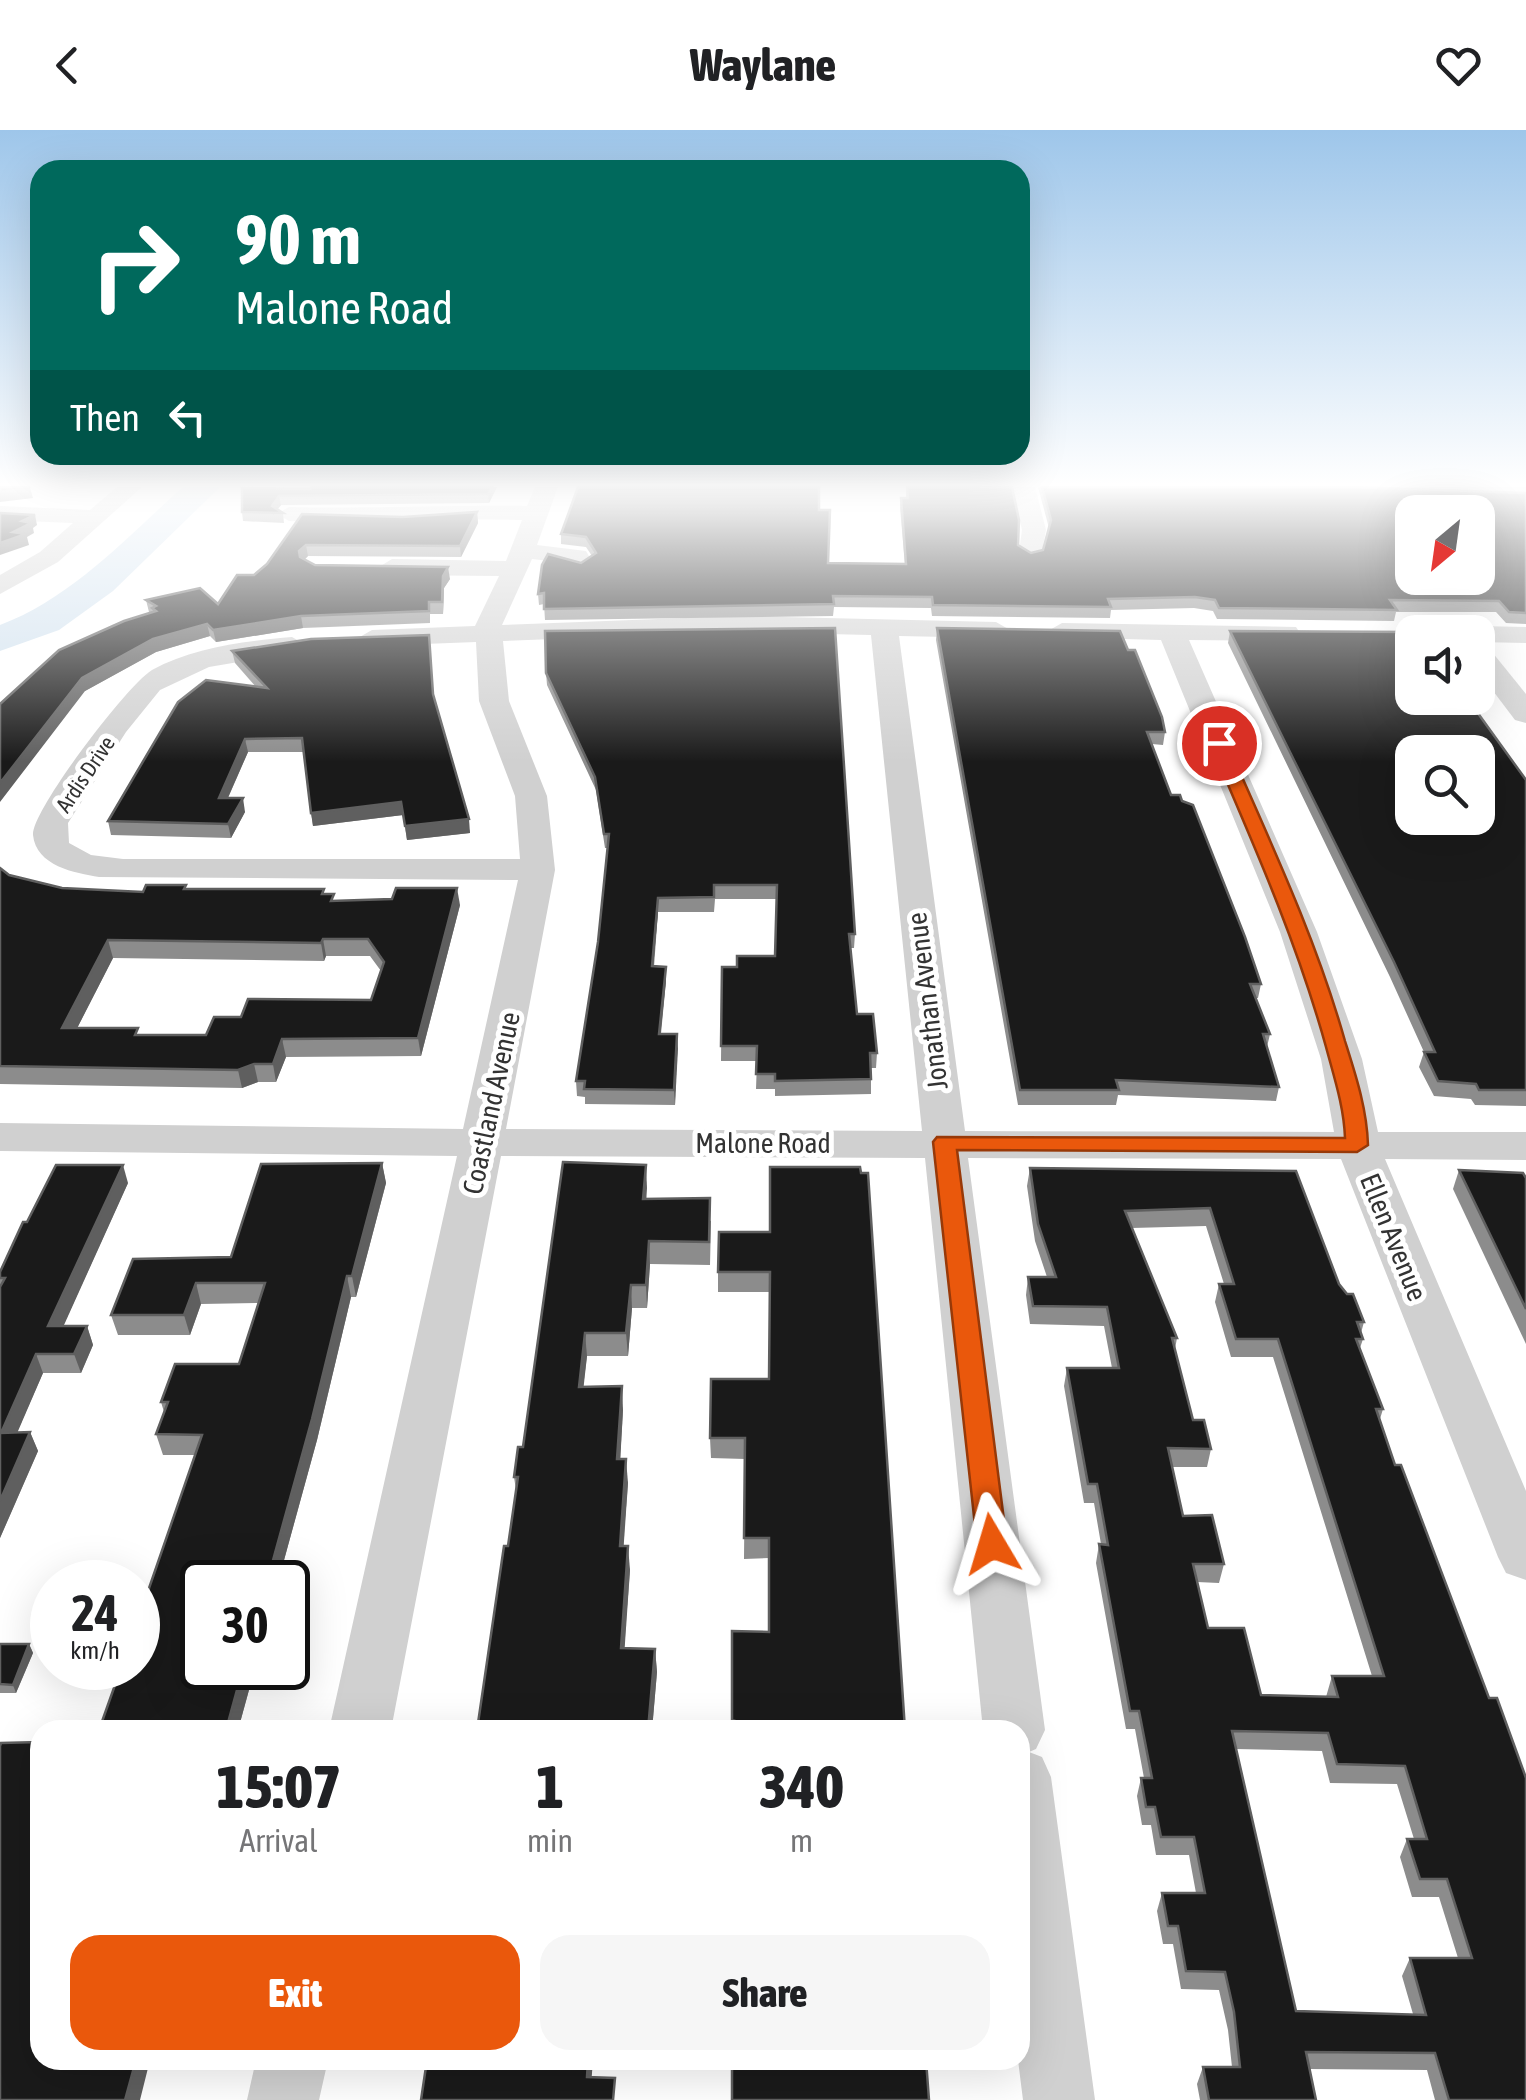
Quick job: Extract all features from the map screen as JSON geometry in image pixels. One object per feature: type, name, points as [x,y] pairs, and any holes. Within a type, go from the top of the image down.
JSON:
[{"type":"street","name":"Coastland Avenue","points":[[362,1720],[485,1142],[538,870],[531,796],[494,702],[488,622],[508,579]]},
{"type":"street","name":"Ardis Drive","points":[[538,870],[88,866],[54,848],[50,840],[51,823],[151,683],[233,653],[327,642],[738,624],[1320,633]]},
{"type":"street","name":"Jonathan Avenue","points":[[884,629],[1013,1720]]},
{"type":"street","name":"Ellen Avenue","points":[[1171,632],[1290,910],[1332,1030],[1356,1117],[1357,1145],[1526,1557]]},
{"type":"street","points":[[1495,634],[1526,635]]},
{"type":"street","points":[[1495,675],[1526,714]]},
{"type":"street","name":"Malone Road","points":[[0,1137],[1526,1146]]},
{"type":"street","points":[[1030,1860],[1059,2100]]},
{"type":"street","points":[[283,2100],[290,2070]]},
{"type":"building","points":[[234,579],[443,579],[442,602],[429,602],[429,611],[301,616],[213,630],[207,624],[153,639],[82,678],[0,783],[0,704],[59,650],[156,611],[152,608],[156,606],[146,600],[200,588],[218,604]]},
{"type":"building","points":[[540,579],[1395,579],[1395,595],[1495,595],[1495,579],[1526,579],[1526,613],[1509,612],[1499,601],[1390,600],[1397,610],[1219,608],[1215,600],[1195,597],[1108,599],[1111,607],[933,605],[932,597],[833,596],[834,604],[544,609],[544,593],[538,594]]},
{"type":"building","points":[[835,628],[855,934],[849,934],[857,1014],[873,1014],[877,1053],[870,1053],[871,1079],[775,1081],[775,1074],[756,1074],[757,1046],[721,1046],[722,967],[737,967],[737,956],[775,956],[777,885],[714,885],[714,897],[658,898],[652,966],[666,967],[659,1034],[677,1034],[674,1090],[584,1089],[585,1081],[576,1081],[598,942],[609,834],[604,834],[595,777],[546,673],[545,631]]},
{"type":"building","points":[[937,628],[1120,631],[1128,650],[1135,650],[1165,732],[1147,732],[1171,795],[1180,795],[1182,801],[1193,805],[1261,984],[1250,984],[1270,1034],[1263,1034],[1279,1087],[1116,1080],[1119,1090],[1020,1090]]},
{"type":"building","points":[[1230,631],[1395,632],[1395,715],[1479,715],[1494,735],[1395,735],[1395,835],[1495,835],[1495,737],[1526,780],[1526,1090],[1479,1090],[1476,1084],[1438,1081],[1424,1052],[1435,1052]]},
{"type":"building","points":[[429,635],[433,694],[469,819],[405,826],[401,802],[311,813],[302,738],[245,739],[219,798],[243,798],[228,824],[108,821],[178,702],[206,680],[267,688],[232,651],[311,639]]},
{"type":"building","points":[[0,868],[9,875],[62,888],[143,892],[146,885],[186,885],[184,889],[324,889],[322,894],[334,894],[331,901],[392,899],[396,888],[457,888],[418,1038],[282,1039],[273,1064],[254,1064],[238,1070],[0,1066]],"holes":[[[323,939],[368,939],[384,962],[371,1000],[248,999],[241,1017],[214,1017],[206,1035],[135,1035],[138,1028],[62,1028],[108,940],[321,943]]]},
{"type":"building","points":[[563,1162],[646,1165],[643,1199],[710,1198],[709,1242],[649,1241],[646,1285],[631,1285],[626,1333],[585,1333],[579,1387],[622,1386],[617,1459],[626,1459],[620,1546],[628,1546],[621,1648],[655,1649],[649,1720],[478,1720],[518,1477],[514,1477],[518,1447],[523,1447]]},
{"type":"building","points":[[382,1163],[352,1276],[347,1276],[273,1560],[180,1560],[180,1690],[237,1690],[229,1720],[103,1720],[113,1690],[160,1690],[159,1560],[202,1435],[156,1434],[168,1402],[161,1402],[175,1364],[239,1364],[265,1283],[196,1283],[184,1315],[111,1315],[133,1259],[231,1257],[261,1164]]},
{"type":"building","points":[[56,1165],[123,1165],[48,1326],[87,1326],[74,1354],[36,1354],[1,1433],[30,1432],[0,1501],[0,1287],[5,1278],[0,1278],[0,1272]]},
{"type":"building","points":[[770,1167],[860,1167],[861,1173],[868,1173],[904,1720],[732,1720],[732,1631],[769,1632],[769,1538],[744,1538],[745,1438],[710,1438],[711,1379],[769,1379],[770,1272],[718,1272],[719,1232],[770,1232]]},
{"type":"building","points":[[1030,1168],[1296,1171],[1339,1284],[1347,1294],[1353,1294],[1364,1322],[1357,1322],[1363,1339],[1356,1339],[1383,1409],[1376,1409],[1395,1465],[1401,1465],[1489,1698],[1497,1698],[1526,1778],[1526,2100],[1449,2100],[1435,2053],[1306,2052],[1316,2100],[1209,2100],[1203,2067],[1240,2067],[1234,2012],[1225,1972],[1186,1971],[1178,1926],[1168,1926],[1162,1893],[1205,1893],[1194,1837],[1161,1837],[1155,1807],[1146,1807],[1141,1778],[1152,1778],[1139,1711],[1130,1711],[1099,1544],[1108,1545],[1097,1484],[1088,1484],[1067,1368],[1119,1368],[1107,1307],[1033,1306],[1028,1277],[1056,1277],[1038,1224]],"holes":[[[1210,1208],[1234,1284],[1219,1284],[1236,1339],[1278,1339],[1384,1676],[1332,1676],[1338,1697],[1261,1695],[1244,1628],[1208,1628],[1193,1564],[1224,1564],[1212,1515],[1183,1516],[1168,1448],[1211,1449],[1204,1420],[1193,1420],[1172,1338],[1177,1338],[1125,1211]],[[1232,1731],[1328,1733],[1337,1764],[1405,1766],[1427,1839],[1407,1839],[1420,1879],[1447,1879],[1472,1958],[1410,1958],[1426,2015],[1296,2011]]]},
{"type":"building","points":[[1459,1170],[1523,1173],[1526,1178],[1526,1309]]},
{"type":"building","points":[[0,1644],[29,1644],[13,1685],[0,1684]]},
{"type":"building","points":[[30,1742],[30,2070],[133,2070],[125,2100],[0,2100],[1,1743]]},
{"type":"building","points":[[426,2070],[587,2070],[587,2077],[615,2078],[613,2100],[421,2100]]},
{"type":"building","points":[[732,2070],[927,2070],[929,2100],[732,2100]]},
{"type":"waterway","points":[[0,639],[45,622],[103,579]]},
{"type":"route","points":[[992,1544],[945,1142],[1357,1145],[1356,1117],[1327,1013],[1290,910],[1219,743]]}]
